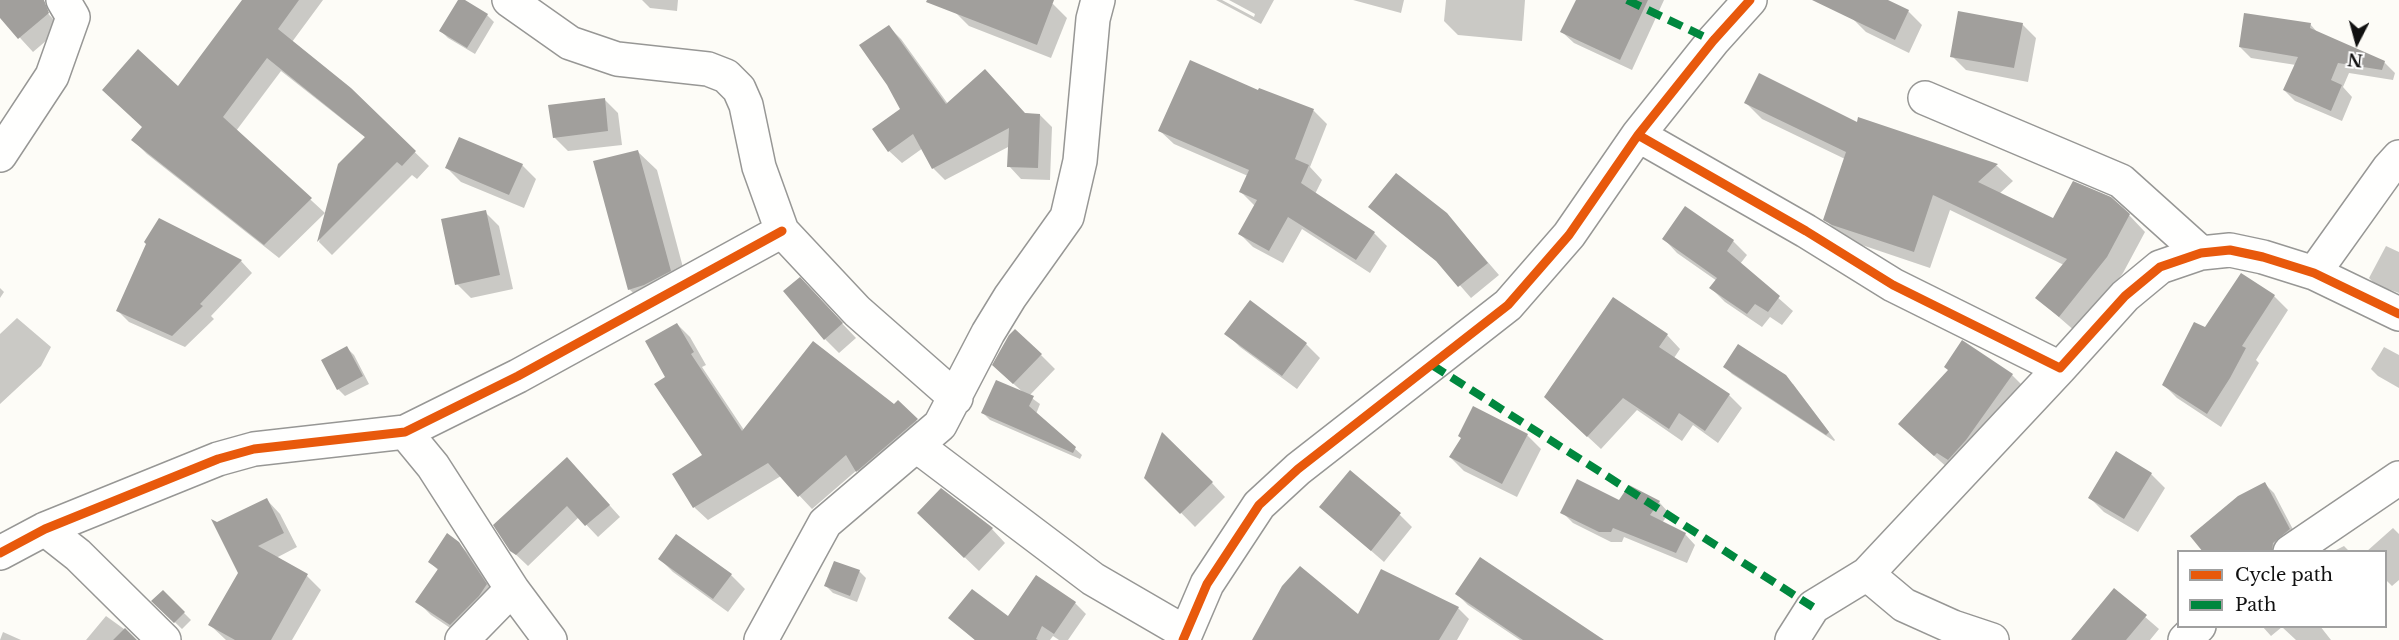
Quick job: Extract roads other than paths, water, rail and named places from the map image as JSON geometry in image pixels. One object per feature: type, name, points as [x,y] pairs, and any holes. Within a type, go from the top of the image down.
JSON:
[{"type":"street","points":[[0,155],[52,76],[73,17],[63,0]]},
{"type":"street","points":[[509,0],[570,43],[617,59],[708,69],[726,76],[739,89],[746,105],[759,167],[782,231],[857,311],[956,398]]},
{"type":"street","points":[[761,640],[825,523],[940,425],[988,333],[1010,297],[1066,217],[1080,161],[1093,19],[1098,0]]},
{"type":"street","points":[[917,446],[1093,579],[1184,637],[1207,584],[1259,506],[1298,469],[1508,305],[1569,234],[1638,135],[1713,41],[1750,0]]},
{"type":"street","points":[[1925,98],[2121,181],[2201,253]]},
{"type":"street","points":[[1638,135],[1806,231],[1893,285],[2060,368]]},
{"type":"street","points":[[2314,273],[2399,157]]},
{"type":"street","points":[[0,553],[45,529],[218,459],[254,449],[405,432],[518,376],[782,231]]},
{"type":"street","points":[[1792,640],[1813,607],[1867,574],[2125,296],[2160,267],[2201,253],[2230,250],[2263,257],[2314,273],[2399,314]]},
{"type":"street","points":[[405,432],[433,466],[512,589],[550,640]]},
{"type":"street","points":[[2293,550],[2399,478]]},
{"type":"street","points":[[45,529],[78,555],[164,640]]},
{"type":"street","points":[[1867,574],[1904,604],[1953,627],[1992,640]]},
{"type":"street","points":[[462,640],[512,589]]},
{"type":"street","points":[[2185,640],[2198,628]]}]
